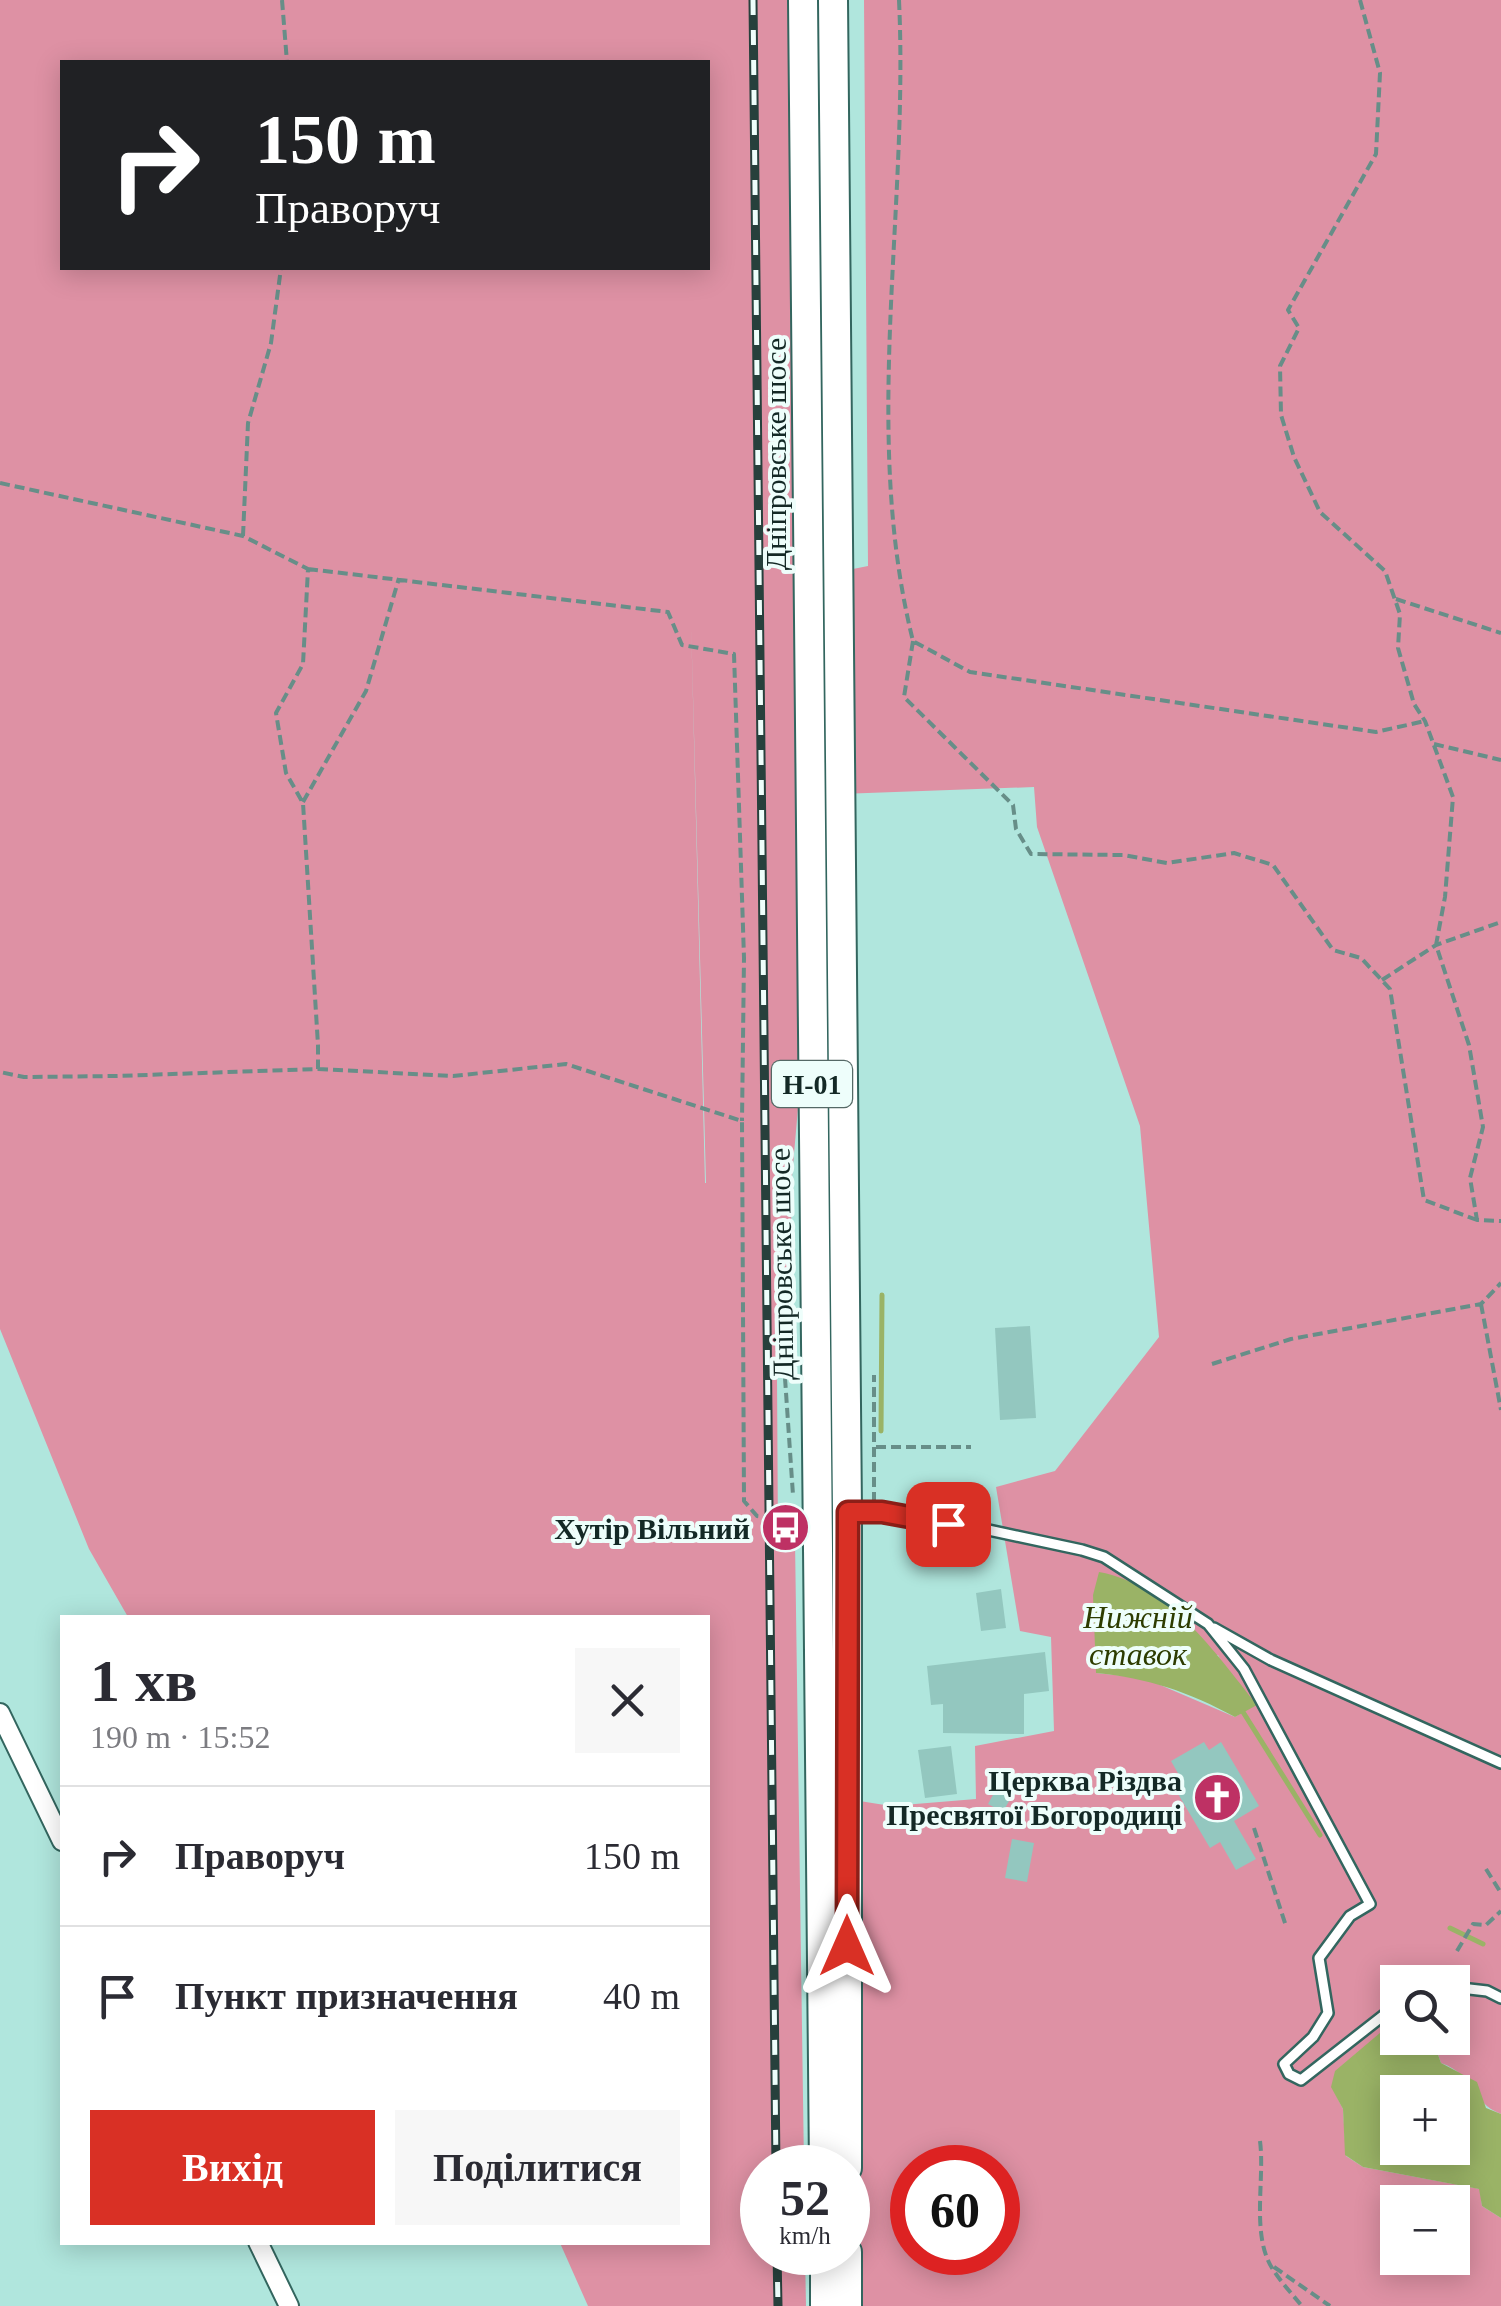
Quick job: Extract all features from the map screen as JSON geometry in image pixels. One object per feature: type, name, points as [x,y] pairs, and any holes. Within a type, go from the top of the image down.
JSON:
[{"type":"main road","name":"Дніпровське шосе","points":[[804,0],[806,1523],[823,2145]]},
{"type":"main road","name":"Дніпровське шосе","points":[[833,0],[861,1512],[847,2145]]},
{"type":"main road","points":[[825,2275],[825,2306]]},
{"type":"main road","points":[[847,2275],[847,2306]]},
{"type":"street","points":[[0,1712],[60,1837]]},
{"type":"street","points":[[260,2245],[290,2306]]},
{"type":"lane","points":[[861,1512],[956,1523],[1104,1557],[1271,1660],[1501,1763]]},
{"type":"lane","points":[[1208,1624],[1244,1669],[1370,1904],[1350,1916],[1319,1958],[1328,2014],[1313,2037],[1284,2064],[1290,2074],[1302,2080],[1380,2018]]},
{"type":"lane","points":[[1470,1990],[1487,1991],[1501,1998]]},
{"type":"path","points":[[282,0],[287,60]]},
{"type":"path","points":[[899,0],[890,462],[903,601],[913,641],[904,697],[1013,805],[1016,829],[1031,854],[1122,854],[1167,864],[1234,853],[1273,865],[1333,950],[1362,958],[1390,989],[1424,1200],[1478,1220],[1501,1221]]},
{"type":"path","points":[[1360,0],[1380,73],[1376,154],[1288,310],[1299,328],[1280,366],[1281,415],[1320,512],[1385,571],[1400,614],[1398,648],[1414,704],[1425,721],[1453,798],[1445,897],[1436,945],[1469,1045],[1483,1127],[1470,1178],[1478,1220]]},
{"type":"path","points":[[243,536],[248,423],[271,343],[281,270]]},
{"type":"path","points":[[0,483],[243,536],[308,569],[445,582],[668,612],[682,645],[734,654],[744,958],[744,1501],[757,1516],[806,1523],[786,1378]]},
{"type":"path","points":[[308,569],[302,664],[276,713],[286,773],[303,802],[315,941],[318,1069]]},
{"type":"path","points":[[303,802],[366,691],[399,578]]},
{"type":"path","points":[[1394,598],[1501,633]]},
{"type":"path","points":[[913,641],[970,672],[989,675],[1376,732],[1425,721]]},
{"type":"path","points":[[1434,744],[1501,760]]},
{"type":"path","points":[[1382,980],[1436,945],[1501,922]]},
{"type":"path","points":[[0,1072],[24,1077],[78,1077],[318,1069],[453,1076],[566,1064],[742,1121]]},
{"type":"path","points":[[1212,1364],[1291,1339],[1480,1304],[1501,1283]]},
{"type":"path","points":[[1480,1304],[1501,1410]]},
{"type":"path","points":[[861,1512],[874,1448],[874,1374]]},
{"type":"path","points":[[874,1448],[971,1447]]},
{"type":"path","points":[[1254,1828],[1286,1926]]},
{"type":"path","points":[[1486,1869],[1501,1892]]},
{"type":"path","points":[[1457,1951],[1474,1924],[1486,1925],[1501,1911]]},
{"type":"path","points":[[1260,2141],[1263,2234],[1270,2265],[1302,2306]]},
{"type":"path","points":[[1270,2265],[1330,2306]]},
{"type":"shaded area","points":[[0,0],[803,0],[811,960],[791,1188],[792,1364],[777,1376],[778,1537],[795,1541],[804,2145],[740,2145],[740,2275],[805,2275],[806,2306],[588,2306],[561,2245],[710,2245],[710,1615],[127,1615],[89,1549],[0,1329]],"holes":[[[691,620],[706,1183],[705,1183]]]},
{"type":"shaded area","points":[[864,0],[1501,0],[1501,2114],[1484,2103],[1470,2086],[1470,2075],[1461,2075],[1441,2063],[1438,2055],[1470,2055],[1470,1965],[1380,1965],[1380,2035],[1332,2087],[1343,2109],[1346,2156],[1363,2167],[1459,2185],[1380,2185],[1380,2275],[1470,2275],[1470,2187],[1480,2189],[1482,2206],[1501,2218],[1501,2306],[847,2306],[847,2275],[870,2275],[870,2145],[847,2145],[847,1799],[891,1806],[976,1799],[975,1746],[1054,1731],[1051,1637],[1020,1631],[996,1487],[1055,1471],[1159,1337],[1140,1126],[1037,827],[1034,787],[840,794],[838,572],[868,566]],"holes":[[[1218,1655],[1243,1712],[1235,1717],[1144,1678],[1096,1673]]]},
{"type":"water","name":"Нижній ставок","points":[[1099,1572],[1124,1579],[1169,1606],[1207,1643],[1257,1705],[1235,1717],[1168,1688],[1096,1673],[1093,1595]]},
{"type":"water","points":[[1380,2033],[1380,2055],[1438,2055],[1441,2063],[1464,2075],[1380,2075],[1380,2165],[1470,2165],[1470,2078],[1477,2082],[1486,2108],[1501,2114],[1501,2218],[1482,2206],[1479,2189],[1470,2185],[1363,2167],[1345,2155],[1343,2109],[1331,2087],[1335,2071]]},
{"type":"building","points":[[1030,1326],[1036,1418],[1000,1420],[995,1328]]},
{"type":"building","points":[[1001,1589],[1006,1628],[981,1631],[976,1593]]},
{"type":"building","points":[[1045,1652],[1049,1691],[1024,1694],[1024,1734],[943,1733],[943,1704],[931,1705],[927,1666]]},
{"type":"building","name":"Церква Різдва Пресвятої Богородиці","points":[[1204,1742],[1209,1750],[1221,1742],[1259,1806],[1234,1821],[1256,1859],[1236,1870],[1220,1842],[1210,1848],[1174,1787],[1183,1782],[1171,1761]]},
{"type":"building","points":[[951,1746],[957,1794],[925,1798],[918,1750]]},
{"type":"building","points":[[999,1784],[1014,1792],[1003,1812],[988,1804]]},
{"type":"building","points":[[1012,1839],[1034,1843],[1027,1882],[1005,1878]]},
{"type":"waterway","points":[[881,1431],[882,1295]]},
{"type":"waterway","points":[[1243,1712],[1320,1835]]},
{"type":"waterway","points":[[1450,1928],[1483,1944]]},
{"type":"railway","points":[[753,0],[776,2145]]},
{"type":"railway","points":[[777,2275],[778,2306]]},
{"type":"place","name":"Хутір Вільний","points":[[785,1528]]},
{"type":"place","name":"Церква Різдва Пресвятої Богородиці","points":[[1217,1797]]},
{"type":"route","points":[[847,1946],[848,1512],[882,1512],[948,1524]]}]
